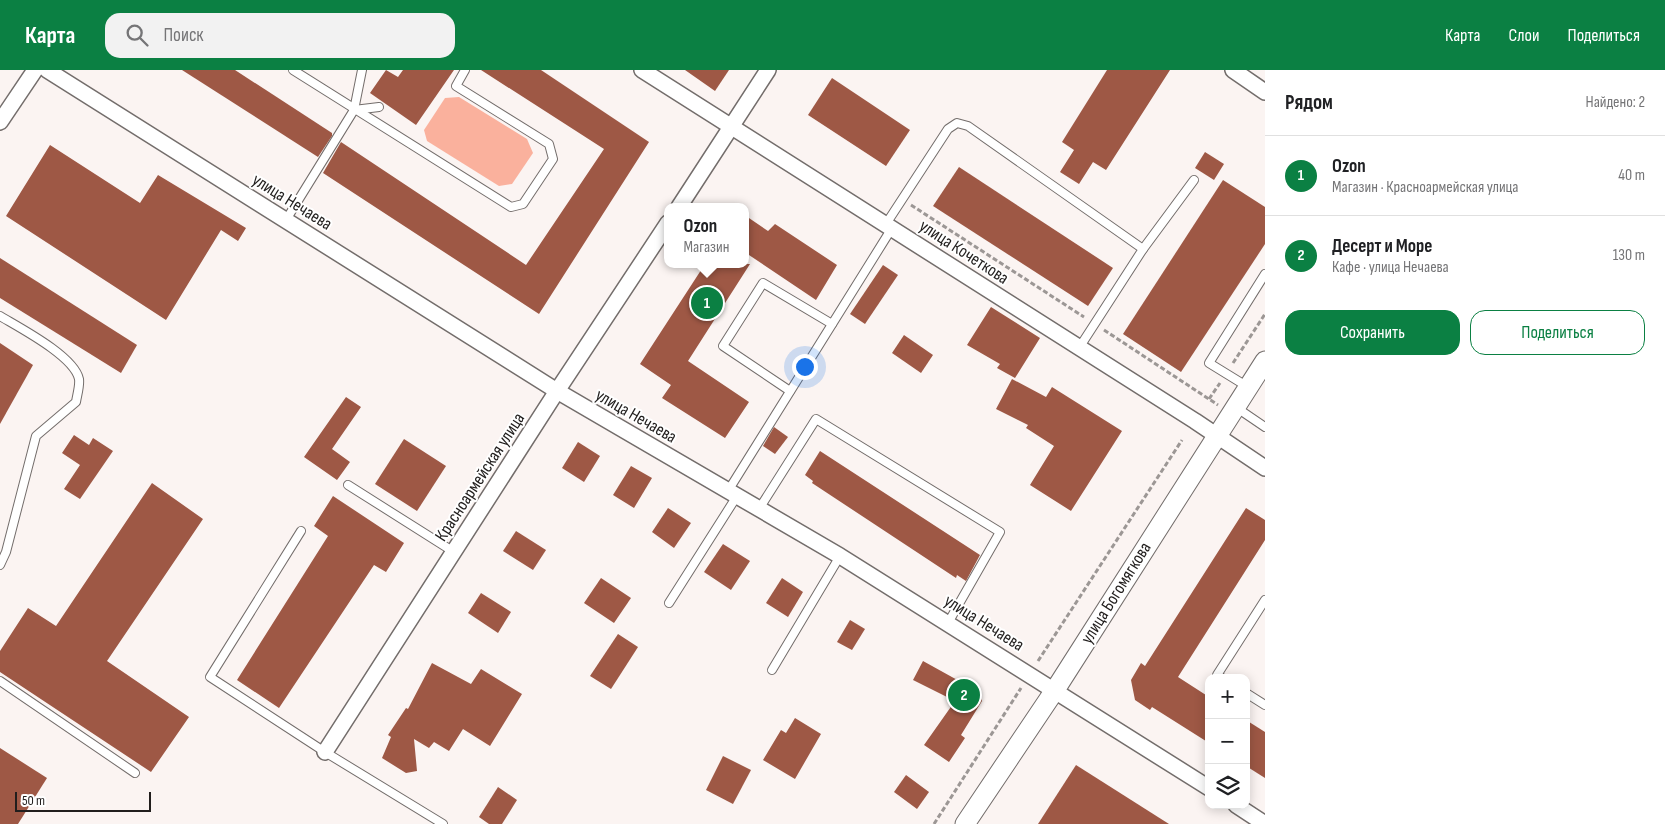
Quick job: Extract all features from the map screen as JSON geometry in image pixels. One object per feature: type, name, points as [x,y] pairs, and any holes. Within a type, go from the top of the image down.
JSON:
[{"type":"street","points":[[0,122],[34,70]]},
{"type":"street","name":"улица Нечаева","points":[[47,70],[557,391],[840,556],[1205,785]]},
{"type":"street","name":"улица Кочеткова","points":[[642,70],[889,226],[1265,468]]},
{"type":"street","points":[[682,203],[768,70]]},
{"type":"street","points":[[1232,70],[1265,92]]},
{"type":"street","name":"Красноармейская улица","points":[[325,752],[557,391],[664,229]]},
{"type":"street","name":"улица Богомягкова","points":[[965,824],[1055,690],[1265,361]]},
{"type":"street","points":[[1243,809],[1264,822]]},
{"type":"lane","points":[[293,70],[511,207],[523,204],[553,159],[549,144],[456,86],[465,70]]},
{"type":"lane","points":[[286,220],[354,110],[362,70]]},
{"type":"lane","points":[[354,110],[379,108]]},
{"type":"lane","points":[[669,603],[733,494],[790,391],[832,324],[889,226],[902,199],[948,129],[957,124],[968,126],[1143,248]]},
{"type":"lane","points":[[1079,348],[1143,248],[1194,180]]},
{"type":"lane","points":[[1248,387],[1209,363],[1265,274]]},
{"type":"lane","points":[[790,391],[723,346],[763,283],[832,324]]},
{"type":"lane","points":[[0,316],[65,358],[75,369],[79,378],[79,388],[76,402],[36,436],[6,552],[0,565]]},
{"type":"lane","points":[[1235,407],[1265,427]]},
{"type":"lane","points":[[759,509],[816,419],[1000,532],[948,623]]},
{"type":"lane","points":[[348,485],[454,552]]},
{"type":"lane","points":[[301,531],[210,677],[325,752],[442,824]]},
{"type":"lane","points":[[772,670],[840,556]]},
{"type":"lane","points":[[1217,674],[1265,600]]},
{"type":"lane","points":[[0,681],[135,773]]},
{"type":"lane","points":[[1250,696],[1265,705]]},
{"type":"path","points":[[902,199],[1209,399],[1265,314]]},
{"type":"path","points":[[934,824],[1182,440]]},
{"type":"shaded area","points":[[459,97],[527,139],[533,153],[512,184],[499,186],[427,141],[424,130],[445,98]]},
{"type":"building","points":[[182,70],[235,70],[332,133],[332,136],[318,157]]},
{"type":"building","points":[[386,70],[398,77],[403,70],[454,70],[416,125],[370,93]]},
{"type":"building","points":[[481,70],[541,70],[649,142],[539,314],[323,173],[341,142],[526,265],[604,149]]},
{"type":"building","points":[[685,70],[729,70],[715,91]]},
{"type":"building","points":[[1107,70],[1170,70],[1106,170],[1093,162],[1079,184],[1060,172],[1074,150],[1062,142]]},
{"type":"building","points":[[832,78],[910,130],[886,166],[808,115]]},
{"type":"building","points":[[50,145],[140,203],[158,175],[246,228],[238,241],[221,230],[166,320],[6,216]]},
{"type":"building","points":[[1205,152],[1224,164],[1214,180],[1195,168]]},
{"type":"building","points":[[959,167],[1113,268],[1088,306],[933,206]]},
{"type":"building","points":[[1223,180],[1265,207],[1265,244],[1181,372],[1123,334]]},
{"type":"building","points":[[749,218],[768,231],[775,224],[837,265],[816,300],[749,255]]},
{"type":"building","points":[[0,258],[137,345],[121,373],[0,298]]},
{"type":"building","points":[[883,265],[898,275],[865,324],[850,314]]},
{"type":"building","points":[[702,268],[747,268],[688,361],[749,402],[725,438],[662,398],[671,385],[640,364]]},
{"type":"building","points":[[991,307],[1040,338],[1015,378],[997,368],[1000,364],[967,345]]},
{"type":"building","points":[[904,335],[933,355],[921,373],[892,353]]},
{"type":"building","points":[[0,343],[33,365],[0,424]]},
{"type":"building","points":[[1012,379],[1046,397],[1052,387],[1122,431],[1071,511],[1030,485],[1054,446],[1026,428],[1028,425],[996,409]]},
{"type":"building","points":[[346,397],[361,407],[332,449],[350,462],[337,480],[304,457]]},
{"type":"building","points":[[774,427],[788,437],[775,454],[763,446]]},
{"type":"building","points":[[74,435],[89,445],[93,438],[113,451],[80,499],[64,489],[80,465],[62,453]]},
{"type":"building","points":[[404,439],[446,466],[417,511],[375,484]]},
{"type":"building","points":[[578,442],[600,456],[584,482],[562,468]]},
{"type":"building","points":[[820,451],[980,555],[966,581],[957,575],[956,578],[812,483],[813,481],[805,475]]},
{"type":"building","points":[[631,466],[652,478],[634,508],[613,495]]},
{"type":"building","points":[[152,483],[203,519],[107,661],[189,717],[151,772],[0,672],[0,651],[28,608],[56,626]]},
{"type":"building","points":[[333,496],[404,543],[386,572],[374,565],[279,708],[237,680],[328,536],[314,526]]},
{"type":"building","points":[[668,508],[691,523],[674,548],[652,532]]},
{"type":"building","points":[[1246,508],[1265,520],[1265,540],[1178,677],[1205,694],[1205,740],[1152,707],[1150,710],[1135,700],[1131,680],[1141,663],[1145,666]]},
{"type":"building","points":[[516,531],[546,550],[533,570],[503,551]]},
{"type":"building","points":[[723,544],[750,561],[731,590],[704,572]]},
{"type":"building","points":[[601,578],[631,598],[614,623],[584,603]]},
{"type":"building","points":[[782,578],[803,592],[788,617],[766,603]]},
{"type":"building","points":[[481,593],[511,612],[498,633],[468,613]]},
{"type":"building","points":[[850,620],[865,629],[852,650],[837,642]]},
{"type":"building","points":[[618,634],[638,647],[611,689],[590,676]]},
{"type":"building","points":[[923,661],[979,692],[982,701],[961,735],[965,738],[949,762],[924,745],[955,701],[913,680]]},
{"type":"building","points":[[432,663],[471,684],[481,669],[522,694],[490,746],[463,729],[449,751],[434,742],[429,748],[414,739],[417,771],[406,773],[382,758],[391,737],[388,735],[406,708],[408,709]]},
{"type":"building","points":[[795,718],[821,734],[795,779],[763,760],[781,730],[786,733]]},
{"type":"building","points":[[1250,723],[1265,732],[1265,778],[1250,769]]},
{"type":"building","points":[[0,748],[47,778],[18,824],[0,824]]},
{"type":"building","points":[[723,756],[751,770],[733,804],[706,790]]},
{"type":"building","points":[[1076,765],[1169,824],[1038,824]]},
{"type":"building","points":[[906,775],[929,792],[917,809],[894,792]]},
{"type":"building","points":[[498,787],[517,800],[502,824],[489,824],[479,817]]},
{"type":"place","name":"Ozon","points":[[707,303]]},
{"type":"place","name":"Десерт и Море","points":[[964,695]]}]
